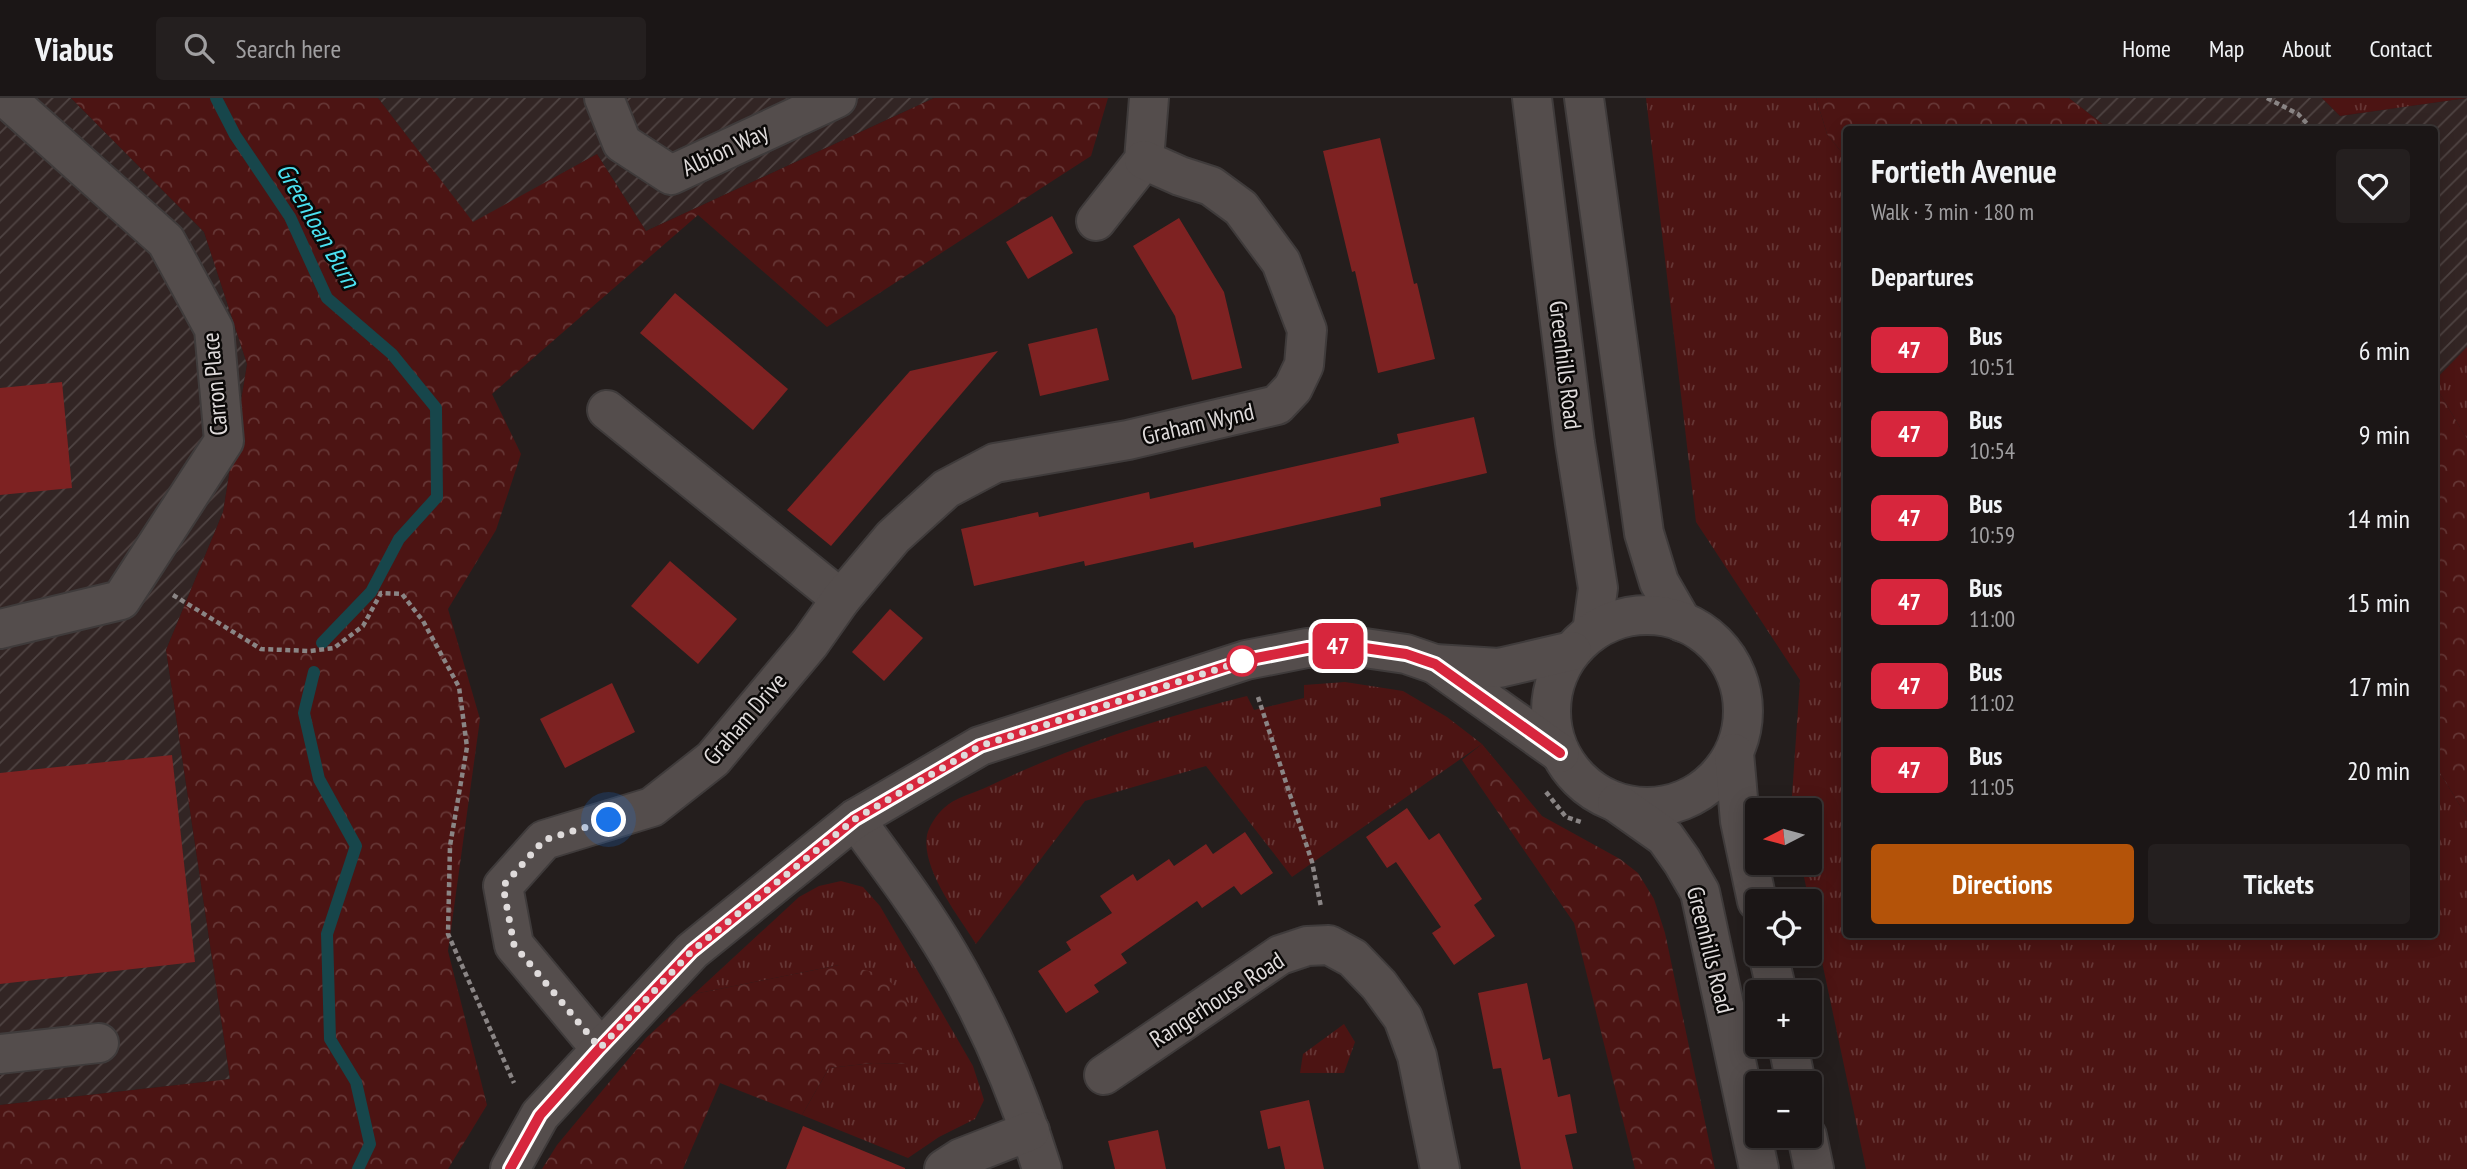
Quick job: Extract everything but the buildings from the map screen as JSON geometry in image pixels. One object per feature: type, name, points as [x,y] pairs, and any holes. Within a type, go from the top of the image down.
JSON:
[{"type":"street","name":"Carron Place","points":[[0,629],[121,600],[224,441],[214,329],[166,241],[6,98]]},
{"type":"street","name":"Albion Way","points":[[604,98],[622,143],[671,175],[837,98]]},
{"type":"street","points":[[1096,221],[1144,160],[1149,98]]},
{"type":"street","name":"Greenhills Road","points":[[1532,98],[1575,443],[1598,588],[1582,641]]},
{"type":"street","points":[[1584,98],[1644,533],[1659,582],[1682,622]]},
{"type":"street","name":"Graham Wynd","points":[[841,599],[893,537],[946,489],[995,463],[1128,440],[1277,405],[1293,388],[1304,365],[1307,330],[1280,262],[1241,208],[1211,186],[1144,160]]},
{"type":"street","points":[[607,410],[841,599]]},
{"type":"street","name":"Graham Drive","points":[[600,1048],[514,945],[503,886],[544,840],[652,807],[713,759],[810,643],[841,599]]},
{"type":"street","points":[[510,1169],[540,1115],[692,951],[855,819],[980,746],[1246,660],[1307,648],[1351,646],[1406,654],[1435,664],[1499,668],[1582,641],[1621,619],[1652,615],[1682,622],[1709,638],[1730,662],[1741,691],[1742,722],[1734,753],[1740,821],[1754,889]]},
{"type":"street","points":[[1582,641],[1558,675],[1551,702],[1553,734],[1560,753],[1566,764],[1588,787],[1616,803],[1643,807],[1671,805],[1697,794],[1718,776],[1734,753]]},
{"type":"street","points":[[1435,664],[1560,753]]},
{"type":"street","name":"Greenhills Road","points":[[1616,803],[1665,837],[1700,892],[1759,1169]]},
{"type":"street","points":[[855,819],[917,905],[949,955],[993,1040],[1030,1131],[1042,1169]]},
{"type":"street","points":[[1329,945],[1353,958],[1380,985],[1403,1018],[1417,1056],[1440,1169]]},
{"type":"street","name":"Rangerhouse Road","points":[[1104,1075],[1280,955],[1307,947],[1329,945]]},
{"type":"street","points":[[0,1054],[100,1043]]},
{"type":"street","points":[[944,1169],[961,1158],[1030,1131]]},
{"type":"street","points":[[1810,1148],[1814,1169]]},
{"type":"path","points":[[2267,98],[2298,114],[2309,126]]},
{"type":"path","points":[[137,575],[261,649],[310,651],[334,648],[363,626],[381,593],[402,594],[423,621],[459,687],[467,747],[450,846],[448,934],[506,1063],[532,1129]]},
{"type":"path","points":[[1246,660],[1311,862],[1329,945]]},
{"type":"shaded area","points":[[0,98],[71,98],[204,232],[247,364],[223,512],[166,650],[230,1079],[0,1105]]},
{"type":"shaded area","points":[[378,98],[934,98],[646,231],[597,154],[473,223]]},
{"type":"shaded area","points":[[2069,98],[2322,98],[2340,116],[2467,98],[2467,347],[2438,377],[2438,126],[2105,126]]},
{"type":"green space","points":[[71,98],[378,98],[473,222],[597,154],[646,231],[934,98],[1108,98],[1091,156],[827,327],[698,215],[492,394],[521,454],[496,530],[448,609],[480,719],[448,951],[487,1105],[448,1169],[0,1169],[0,1105],[230,1079],[166,650],[223,512],[247,364],[204,232]]},
{"type":"green space","points":[[1646,98],[1816,98],[1827,134],[1843,154],[1843,938],[2438,938],[2438,770],[2467,817],[2467,1169],[1866,1169],[1822,962],[1822,889],[1807,889],[1804,875],[1822,875],[1822,798],[1792,798],[1800,680],[1696,522]]},
{"type":"green space","points":[[1816,98],[2069,98],[2105,126],[1843,126],[1843,154],[1827,134]]},
{"type":"green space","points":[[2322,98],[2467,98],[2340,116]]},
{"type":"green space","points":[[2467,347],[2467,439],[2438,391],[2438,377]]},
{"type":"green space","points":[[2438,391],[2467,439],[2467,817],[2438,770]]},
{"type":"green space","points":[[1345,682],[1403,691],[1447,717],[1482,744],[1292,877],[1206,766],[1085,801],[976,944],[935,877],[927,848],[927,835],[934,820],[948,804],[1083,746],[1181,714],[1247,696],[1254,710],[1304,698],[1304,685]]},
{"type":"green space","points":[[1482,744],[1542,816],[1620,859],[1638,873],[1654,899],[1665,933],[1715,1169],[1635,1169],[1574,923],[1462,760]]},
{"type":"green space","points":[[841,881],[863,887],[880,906],[973,1066],[984,1100],[975,1119],[939,1137],[908,1158],[802,1115],[829,1068],[873,1063],[909,1064],[839,965],[694,994],[799,897],[819,886]]},
{"type":"green space","points":[[839,965],[878,974],[895,986],[911,1007],[923,1042],[920,1054],[909,1064],[873,1063],[829,1068],[802,1115],[720,1083],[683,1169],[542,1169],[557,1145],[646,1038],[694,994]]},
{"type":"green space","points":[[1344,1024],[1355,1042],[1344,1073],[1300,1073],[1303,1054]]},
{"type":"waterway","name":"Greenloan Burn","points":[[216,98],[235,135],[290,217],[327,298],[392,354],[436,408],[437,497],[399,539],[371,592],[322,643]]},
{"type":"waterway","name":"Greenloan Burn","points":[[314,672],[304,713],[319,779],[356,846],[327,934],[330,1039],[356,1082],[370,1144],[358,1169]]},
{"type":"bus line","name":"47","points":[[510,1169],[540,1115],[692,951],[855,819],[980,746],[1246,660],[1307,648],[1351,646],[1406,654],[1435,664],[1560,753]]},
{"type":"route","points":[[609,820],[544,840],[503,886],[514,945],[600,1048],[692,951],[855,819],[980,746],[1246,660],[1242,661]]}]
